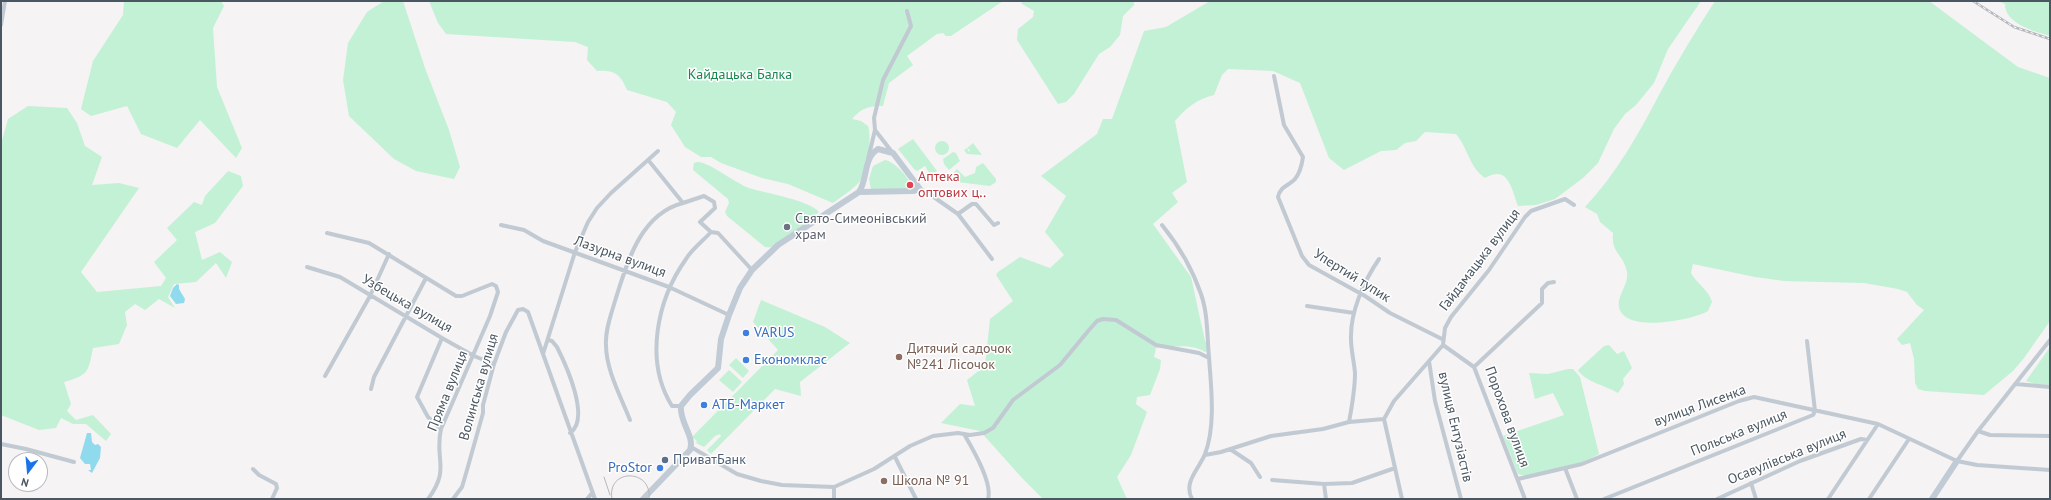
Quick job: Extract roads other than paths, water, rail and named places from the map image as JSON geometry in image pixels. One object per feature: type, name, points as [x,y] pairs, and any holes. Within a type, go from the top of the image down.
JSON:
[{"type":"street","points":[[1,25],[5,1]]},
{"type":"street","points":[[643,499],[691,448],[691,440],[680,412],[681,406],[690,395],[718,368],[721,339],[729,315],[740,288],[752,270],[778,245],[858,192],[865,179],[867,163],[875,130],[874,118],[879,89],[911,26],[907,11]]},
{"type":"street","name":"Упертий тупик","points":[[1274,76],[1284,125],[1303,157],[1295,180],[1279,192],[1278,197],[1302,256],[1310,265],[1390,313],[1442,340]]},
{"type":"street","points":[[875,130],[920,189],[958,214],[992,259]]},
{"type":"street","points":[[867,163],[872,154],[878,149],[893,153]]},
{"type":"street","points":[[543,354],[576,252],[588,222],[597,208],[611,193],[649,161],[658,151]]},
{"type":"street","points":[[649,161],[683,203]]},
{"type":"street","points":[[858,192],[913,191],[920,189]]},
{"type":"street","points":[[630,420],[607,358],[606,344],[609,322],[624,271],[634,247],[648,226],[661,214],[683,203],[704,196],[714,202],[715,208],[700,222],[711,232],[718,233],[752,270]]},
{"type":"street","name":"Гайдамацька вулиця","points":[[1442,340],[1445,328],[1451,317],[1489,270],[1524,216],[1531,211],[1565,199],[1574,205]]},
{"type":"street","points":[[958,214],[972,204],[976,204],[994,225],[998,223]]},
{"type":"street","name":"Лазурна вулиця","points":[[501,225],[524,230],[543,240],[669,287],[729,315]]},
{"type":"street","points":[[1162,225],[1179,248],[1201,295],[1207,325],[1211,373],[1211,419],[1205,454],[1195,469],[1189,485],[1192,499]]},
{"type":"street","points":[[681,406],[672,406],[665,394],[658,372],[658,321],[669,287],[686,257],[711,232]]},
{"type":"street","points":[[327,233],[369,243],[426,278],[374,377],[371,389]]},
{"type":"street","points":[[326,376],[370,296],[389,254]]},
{"type":"street","points":[[1349,422],[1355,372],[1351,340],[1354,313],[1360,294],[1371,271],[1379,259]]},
{"type":"street","name":"Узбецька вулиця","points":[[307,267],[340,277],[442,338],[474,356],[494,364]]},
{"type":"street","name":"Пряма вулиця","points":[[426,278],[456,296],[462,296],[492,284],[496,286],[498,292],[474,356],[441,429],[439,440],[441,469],[439,480],[428,499]]},
{"type":"street","name":"Порохова вулиця","points":[[1525,499],[1474,367],[1542,303],[1542,289],[1548,283],[1554,282]]},
{"type":"street","points":[[1307,306],[1354,313]]},
{"type":"street","name":"Волинська вулиця","points":[[453,499],[462,487],[468,470],[494,364],[506,332],[518,310],[523,309],[528,312],[594,499]]},
{"type":"street","points":[[691,448],[732,471],[761,481],[782,485],[834,487],[874,469],[910,446],[933,436],[950,433],[970,435],[984,433],[993,428],[1013,400],[1060,365],[1097,321],[1103,319],[1116,320],[1156,345],[1200,353],[1209,358]]},
{"type":"street","points":[[441,429],[428,417],[417,397],[442,338]]},
{"type":"street","points":[[548,340],[552,341],[557,347],[577,400],[578,423],[575,429],[570,432]]},
{"type":"street","points":[[1442,340],[1443,345],[1474,367]]},
{"type":"street","points":[[1932,499],[1978,431],[2050,340]]},
{"type":"street","points":[[1807,341],[1815,412]]},
{"type":"street","points":[[1402,499],[1384,419],[1394,401],[1443,345]]},
{"type":"street","name":"вулиця Ентузіастів","points":[[1429,360],[1436,401],[1461,499]]},
{"type":"street","points":[[2016,384],[2050,387]]},
{"type":"street","name":"вулиця Лисенка","points":[[1518,479],[1582,464],[1600,455],[1619,450],[1739,401],[1754,398],[1878,424],[1957,461],[1978,465],[2050,470]]},
{"type":"street","name":"Польська вулиця","points":[[1604,499],[1804,419],[1813,415],[1815,412]]},
{"type":"street","points":[[1205,454],[1221,452],[1271,436],[1323,429],[1349,422],[1384,419]]},
{"type":"street","points":[[1828,499],[1878,424]]},
{"type":"street","points":[[1978,431],[1990,435],[2050,436]]},
{"type":"street","points":[[964,434],[982,470],[989,490],[988,499]]},
{"type":"street","name":"Осавулівська вулиця","points":[[1717,499],[1814,455],[1861,439],[1867,440]]},
{"type":"street","points":[[1869,499],[1909,439]]},
{"type":"street","points":[[1,444],[74,462]]},
{"type":"street","points":[[1230,449],[1251,463],[1260,477]]},
{"type":"street","points":[[895,457],[916,499]]},
{"type":"street","points":[[1272,480],[1324,484],[1352,483],[1395,468]]},
{"type":"street","points":[[1565,468],[1577,499]]},
{"type":"street","points":[[253,469],[259,475],[276,484],[278,488],[272,499]]},
{"type":"street","points":[[1751,483],[1756,499]]},
{"type":"street","points":[[1324,484],[1326,499]]},
{"type":"street","points":[[834,487],[834,499]]},
{"type":"street","points":[[587,499],[592,493]]},
{"type":"water","points":[[177,284],[179,285],[179,289],[185,299],[184,303],[176,304],[170,296],[173,288]]},
{"type":"water","points":[[87,433],[91,433],[92,442],[95,445],[98,444],[101,447],[100,458],[92,473],[88,470],[91,470],[90,464],[85,464],[80,458]]},
{"type":"tram line","points":[[612,499],[612,489],[616,482],[622,477],[630,476],[637,477],[644,482],[648,489],[649,499]]},
{"type":"tram line","points":[[604,477],[610,495]]},
{"type":"railway","points":[[1973,1],[2014,27],[2050,39]]},
{"type":"place","name":"Аптека оптових ц‥","points":[[910,185]]},
{"type":"place","name":"Свято-Симеонівський храм","points":[[787,227]]},
{"type":"place","name":"VARUS","points":[[746,333]]},
{"type":"place","name":"Дитячий садочок №241 Лісочок","points":[[899,357]]},
{"type":"place","name":"Економклас","points":[[746,360]]},
{"type":"place","name":"АТБ-Маркет","points":[[704,405]]},
{"type":"place","name":"ПриватБанк","points":[[665,460]]},
{"type":"place","name":"ProStor","points":[[660,468]]},
{"type":"place","name":"Школа № 91","points":[[884,481]]},
{"type":"park label","name":"Кайдацька Балка","points":[[740,75]]}]
